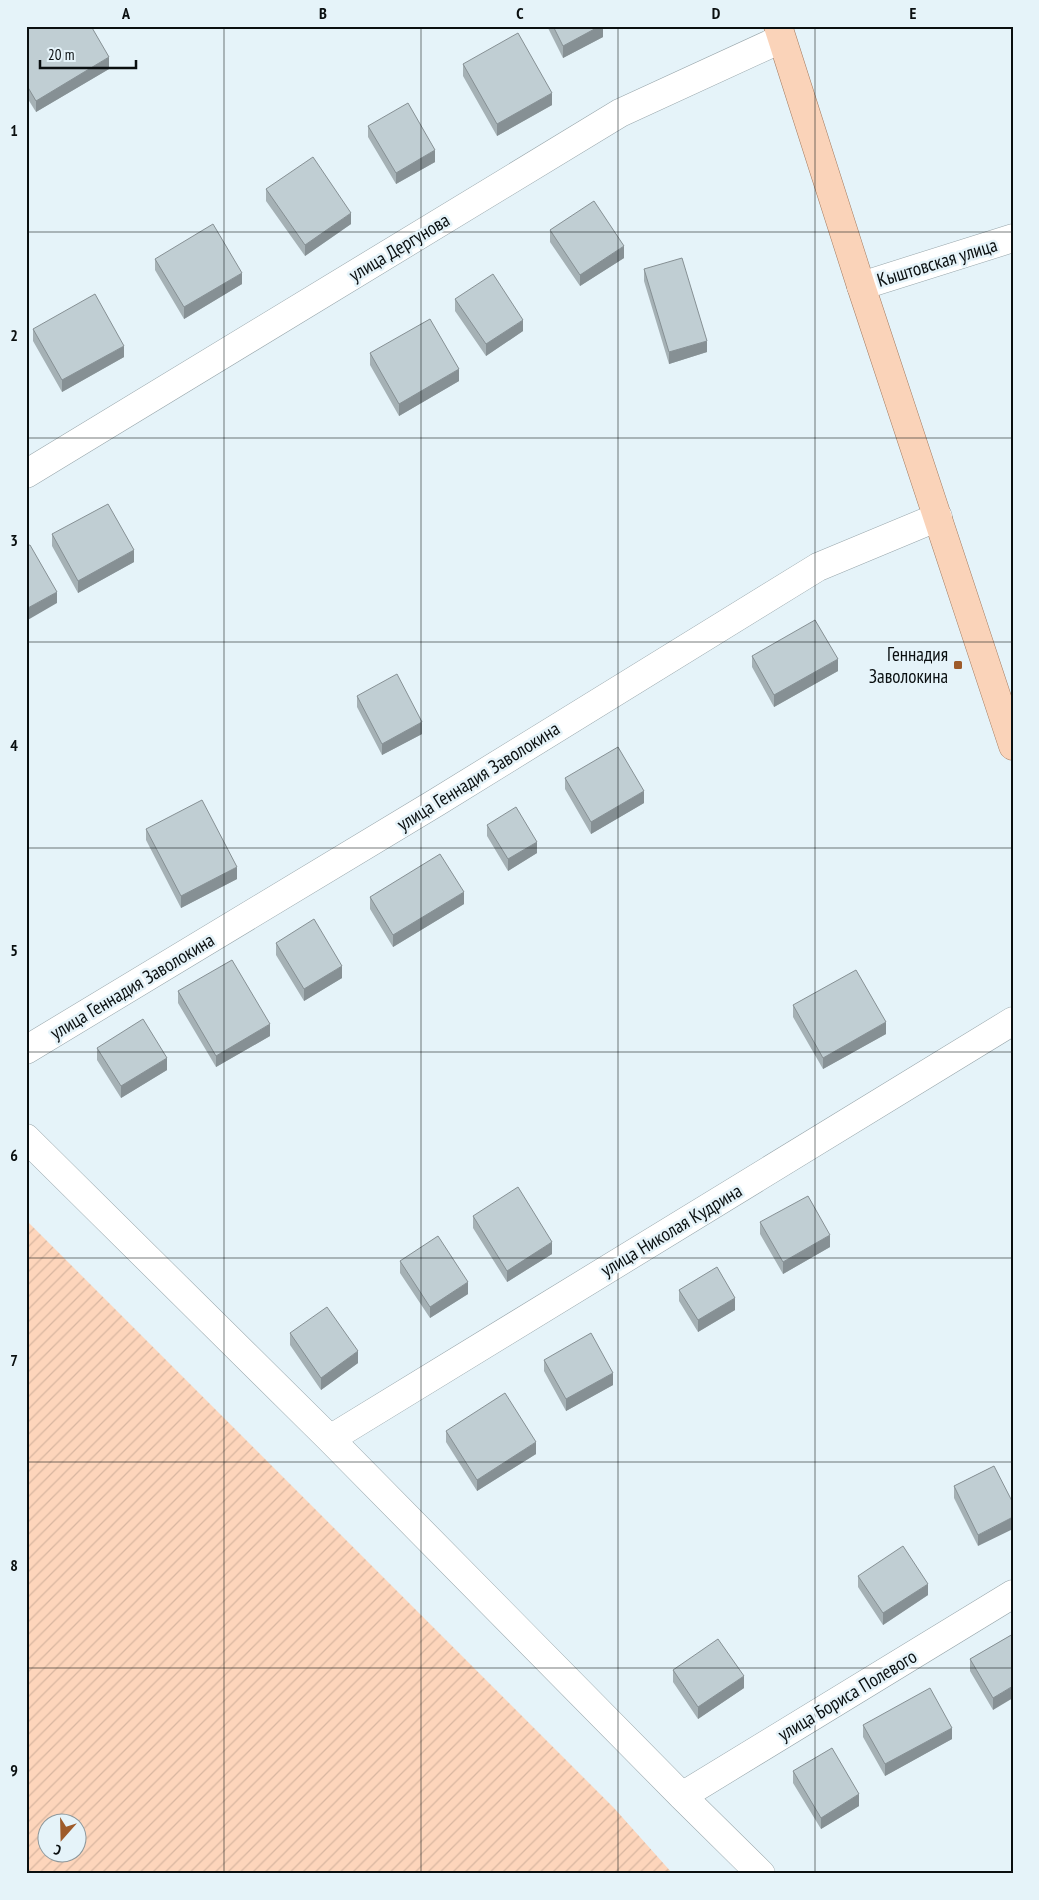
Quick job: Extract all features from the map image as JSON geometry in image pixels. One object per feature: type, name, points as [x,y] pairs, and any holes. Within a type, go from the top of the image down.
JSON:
[{"type":"main road","points":[[780,33],[860,286],[1013,746]]},
{"type":"street","name":"улица Дергунова","points":[[26,474],[620,113],[780,33]]},
{"type":"street","name":"Кыштовская улица","points":[[860,286],[1013,238]]},
{"type":"street","name":"улица Геннадия Заволокина","points":[[26,1050],[429,807],[818,566],[938,517]]},
{"type":"street","name":"улица Николая Кудрина","points":[[330,1439],[1013,1021]]},
{"type":"street","points":[[26,1138],[330,1439],[761,1874]]},
{"type":"street","name":"улица Бориса Полевого","points":[[682,1796],[1013,1594]]},
{"type":"shaded area","points":[[26,1220],[614,1808],[673,1874],[26,1874]]},
{"type":"building","points":[[26,26],[91,26],[109,57],[36,101],[26,84]]},
{"type":"building","points":[[553,26],[600,26],[563,46]]},
{"type":"building","points":[[518,33],[552,93],[497,124],[463,64]]},
{"type":"building","points":[[408,103],[435,150],[396,173],[368,126]]},
{"type":"building","points":[[313,157],[351,213],[305,245],[266,189]]},
{"type":"building","points":[[594,201],[624,246],[580,275],[550,230]]},
{"type":"building","points":[[213,224],[242,273],[184,307],[155,259]]},
{"type":"building","points":[[682,258],[707,341],[669,352],[644,269]]},
{"type":"building","points":[[493,274],[523,320],[486,344],[455,299]]},
{"type":"building","points":[[95,294],[124,346],[62,380],[33,329]]},
{"type":"building","points":[[430,319],[459,369],[399,404],[370,353]]},
{"type":"building","points":[[108,504],[134,550],[78,581],[52,534]]},
{"type":"building","points":[[30,545],[57,592],[26,609],[26,546]]},
{"type":"building","points":[[815,620],[838,659],[774,695],[752,656]]},
{"type":"building","points":[[397,674],[422,722],[382,744],[357,696]]},
{"type":"building","points":[[618,747],[644,791],[591,822],[565,778]]},
{"type":"building","points":[[202,800],[237,867],[181,896],[146,829]]},
{"type":"building","points":[[516,807],[537,842],[508,859],[487,825]]},
{"type":"building","points":[[440,854],[464,892],[393,935],[370,897]]},
{"type":"building","points":[[314,919],[342,966],[304,989],[276,943]]},
{"type":"building","points":[[232,960],[270,1024],[216,1056],[178,991]]},
{"type":"building","points":[[856,970],[886,1022],[823,1058],[793,1005]]},
{"type":"building","points":[[143,1019],[167,1058],[121,1086],[97,1048]]},
{"type":"building","points":[[518,1187],[552,1242],[507,1271],[473,1216]]},
{"type":"building","points":[[808,1196],[830,1235],[783,1262],[760,1222]]},
{"type":"building","points":[[438,1236],[468,1282],[430,1307],[400,1261]]},
{"type":"building","points":[[717,1267],[735,1298],[698,1320],[679,1290]]},
{"type":"building","points":[[327,1307],[358,1351],[321,1378],[290,1333]]},
{"type":"building","points":[[591,1333],[613,1373],[566,1399],[544,1360]]},
{"type":"building","points":[[505,1393],[536,1442],[477,1480],[446,1431]]},
{"type":"building","points":[[994,1466],[1013,1503],[1013,1517],[978,1535],[954,1486]]},
{"type":"building","points":[[903,1546],[928,1584],[883,1613],[858,1576]]},
{"type":"building","points":[[1013,1634],[1013,1686],[993,1698],[970,1659]]},
{"type":"building","points":[[718,1639],[744,1676],[698,1707],[673,1670]]},
{"type":"building","points":[[930,1688],[952,1728],[885,1764],[863,1725]]},
{"type":"building","points":[[832,1748],[859,1794],[821,1818],[793,1771]]},
{"type":"place","name":"Геннадия Заволокина","points":[[958,665]]}]
